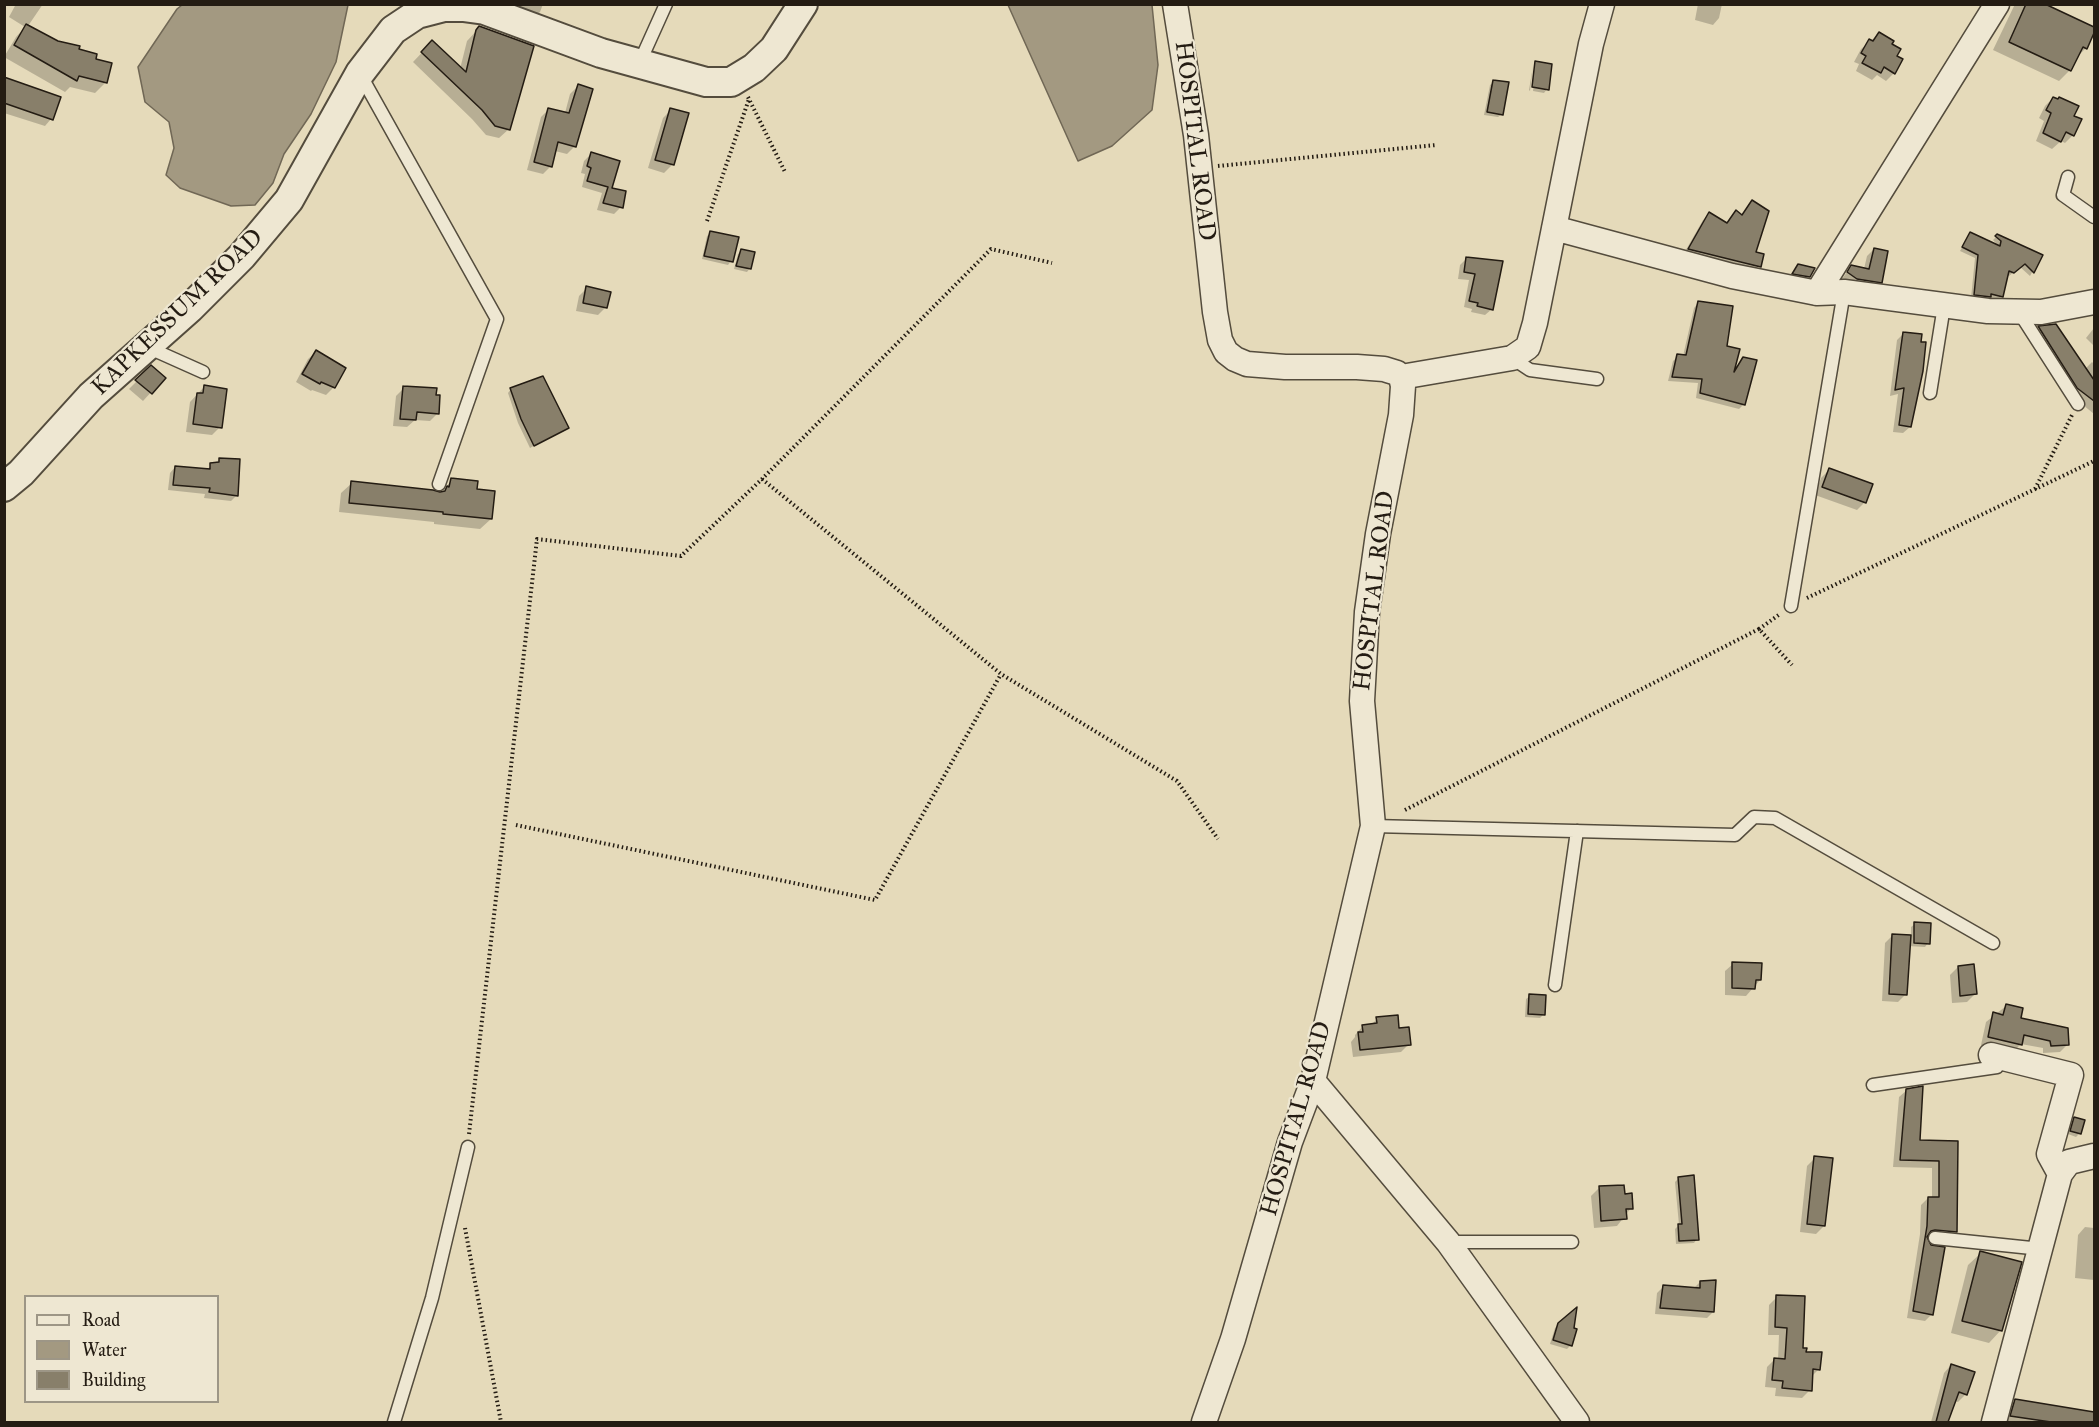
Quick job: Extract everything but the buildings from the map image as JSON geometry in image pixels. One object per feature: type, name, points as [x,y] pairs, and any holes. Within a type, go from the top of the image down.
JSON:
[{"type":"street","name":"KAPKESSUM ROAD","points":[[4,487],[21,473],[91,396],[190,308],[242,256],[288,200],[360,73],[393,30],[417,14],[444,6],[485,10],[601,53],[706,82],[731,82],[744,88],[753,68],[774,49],[803,4]]},
{"type":"street","name":"HOSPITAL ROAD","points":[[1175,4],[1199,168],[1215,312],[1220,340],[1226,352],[1246,364],[1384,369],[1401,376],[1403,386],[1401,415],[1378,534],[1367,612],[1362,701],[1373,826],[1313,1081],[1290,1142],[1233,1339],[1204,1422]]},
{"type":"street","points":[[1401,376],[1512,358],[1524,351],[1531,340],[1591,44],[1602,4]]},
{"type":"street","points":[[1816,293],[1997,4]]},
{"type":"street","points":[[1554,228],[1732,276],[1816,293],[1844,292],[1988,311],[2041,312],[2094,302]]},
{"type":"street","points":[[1997,1056],[2071,1075],[2049,1154],[2060,1174]]},
{"type":"street","points":[[1313,1081],[1448,1242],[1577,1422]]},
{"type":"street","points":[[1994,1422],[2060,1174],[2069,1162],[2094,1156]]},
{"type":"lane","points":[[639,64],[666,4]]},
{"type":"lane","points":[[360,73],[497,319],[439,484]]},
{"type":"lane","points":[[2068,177],[2063,195],[2094,217]]},
{"type":"lane","points":[[1791,606],[1844,292]]},
{"type":"lane","points":[[1930,393],[1944,306]]},
{"type":"lane","points":[[2019,312],[2078,404]]},
{"type":"lane","points":[[146,347],[203,372]]},
{"type":"lane","points":[[1512,358],[1530,370],[1597,379]]},
{"type":"lane","points":[[1373,826],[1735,835],[1755,817],[1775,818],[1994,943]]},
{"type":"lane","points":[[1555,985],[1577,831]]},
{"type":"lane","points":[[1873,1085],[1997,1066],[1997,1056]]},
{"type":"lane","points":[[394,1422],[432,1298],[468,1147]]},
{"type":"lane","points":[[1935,1238],[2041,1249]]},
{"type":"lane","points":[[1448,1242],[1572,1242]]},
{"type":"path","points":[[744,88],[785,172]]},
{"type":"path","points":[[707,221],[744,88]]},
{"type":"path","points":[[1199,168],[1436,145]]},
{"type":"path","points":[[468,1147],[537,539],[681,555],[762,479],[991,249],[1052,263]]},
{"type":"path","points":[[2035,489],[2078,404]]},
{"type":"path","points":[[1404,810],[1759,629],[1791,606],[2094,461]]},
{"type":"path","points":[[762,479],[1001,675],[1176,781],[1218,839]]},
{"type":"path","points":[[1759,629],[1792,665]]},
{"type":"path","points":[[516,825],[875,900],[1001,675]]},
{"type":"path","points":[[464,1223],[501,1422]]},
{"type":"water","points":[[182,5],[348,5],[336,62],[311,114],[284,154],[273,183],[255,205],[231,206],[180,188],[166,175],[174,148],[169,122],[145,102],[138,67]]},
{"type":"water","points":[[1008,5],[1152,5],[1158,65],[1152,110],[1112,146],[1078,161]]}]
